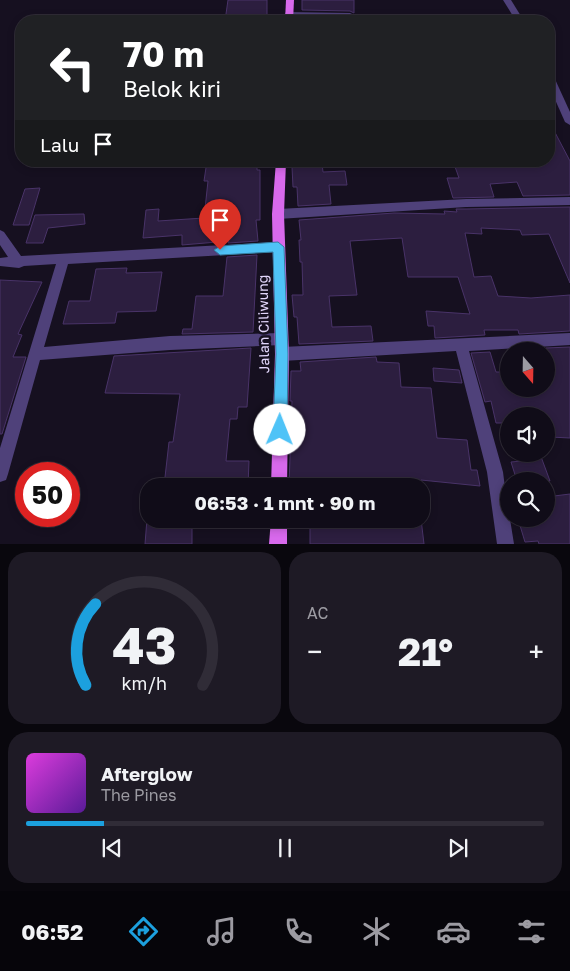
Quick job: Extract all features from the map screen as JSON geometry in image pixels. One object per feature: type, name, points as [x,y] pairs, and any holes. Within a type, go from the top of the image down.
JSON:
[{"type":"main road","points":[[289,15],[290,0]]},
{"type":"main road","name":"Jalan Ciliwung","points":[[279,478],[282,354],[278,214],[281,167]]},
{"type":"main road","points":[[278,528],[278,544]]},
{"type":"street","points":[[507,0],[516,15]]},
{"type":"street","points":[[555,90],[570,122]]},
{"type":"street","points":[[278,214],[466,203],[570,201]]},
{"type":"street","points":[[0,235],[19,263]]},
{"type":"street","points":[[4,262],[19,263],[278,247]]},
{"type":"street","points":[[0,474],[37,354],[63,260]]},
{"type":"street","points":[[37,354],[170,343],[281,339]]},
{"type":"street","points":[[282,354],[570,339]]},
{"type":"street","points":[[461,344],[495,472],[506,544]]},
{"type":"building","points":[[228,0],[267,0],[267,15],[226,15]]},
{"type":"building","points":[[302,0],[354,0],[354,13],[350,11],[302,10]]},
{"type":"building","points":[[555,132],[570,161],[570,195],[523,196],[517,182],[490,184],[494,197],[453,198],[447,178],[459,178],[455,167],[555,167]]},
{"type":"building","points":[[206,167],[257,167],[257,170],[260,170],[260,220],[256,220],[258,241],[228,243],[229,241],[182,245],[182,235],[143,238],[146,210],[159,209],[158,221],[204,218],[208,181],[204,181]]},
{"type":"building","points":[[292,167],[322,167],[323,172],[345,171],[347,185],[329,185],[331,204],[298,206],[297,187],[293,187]]},
{"type":"building","points":[[40,188],[29,225],[13,225],[25,189]]},
{"type":"building","points":[[570,207],[570,283],[549,234],[522,235],[520,230],[481,228],[482,234],[465,233],[474,277],[491,276],[498,296],[531,298],[570,295],[570,331],[519,334],[518,330],[484,330],[485,335],[435,338],[434,326],[428,326],[426,311],[470,314],[458,277],[408,277],[402,238],[350,241],[357,295],[329,296],[332,327],[371,326],[373,341],[299,344],[297,317],[294,317],[292,295],[303,295],[299,220],[394,213],[445,214],[444,211],[457,212],[456,209]]},
{"type":"building","points":[[84,214],[85,224],[48,228],[43,243],[26,243],[35,215]]},
{"type":"building","points":[[257,255],[253,332],[182,334],[183,329],[192,329],[196,296],[223,296],[227,257]]},
{"type":"building","points":[[127,268],[126,273],[162,272],[156,311],[117,312],[115,323],[63,324],[69,301],[90,301],[96,269]]},
{"type":"building","points":[[0,280],[42,282],[18,334],[22,335],[13,357],[26,357],[2,434],[0,434]]},
{"type":"building","points":[[570,347],[570,438],[555,437],[555,407],[500,407],[500,423],[496,423],[491,401],[485,402],[471,353],[490,352],[496,372],[500,372],[500,398],[555,398],[555,348]]},
{"type":"building","points":[[251,348],[247,407],[238,407],[237,419],[230,419],[226,461],[249,461],[248,478],[165,478],[169,442],[173,442],[180,394],[105,393],[114,356]]},
{"type":"building","points":[[376,357],[377,362],[399,363],[401,387],[431,388],[437,438],[467,440],[471,470],[477,470],[480,486],[430,481],[430,478],[289,478],[291,371],[301,371],[300,362]]},
{"type":"building","points":[[433,368],[459,370],[462,383],[434,381]]},
{"type":"building","points":[[511,462],[543,462],[547,472],[514,472]]},
{"type":"building","points":[[570,494],[570,544],[539,544],[538,541],[525,542],[520,527],[555,527],[555,496]]},
{"type":"building","points":[[146,528],[192,528],[192,544],[145,544]]},
{"type":"building","points":[[310,528],[422,528],[424,544],[310,544]]},
{"type":"route","points":[[220,250],[278,247],[282,354],[280,430]]}]
